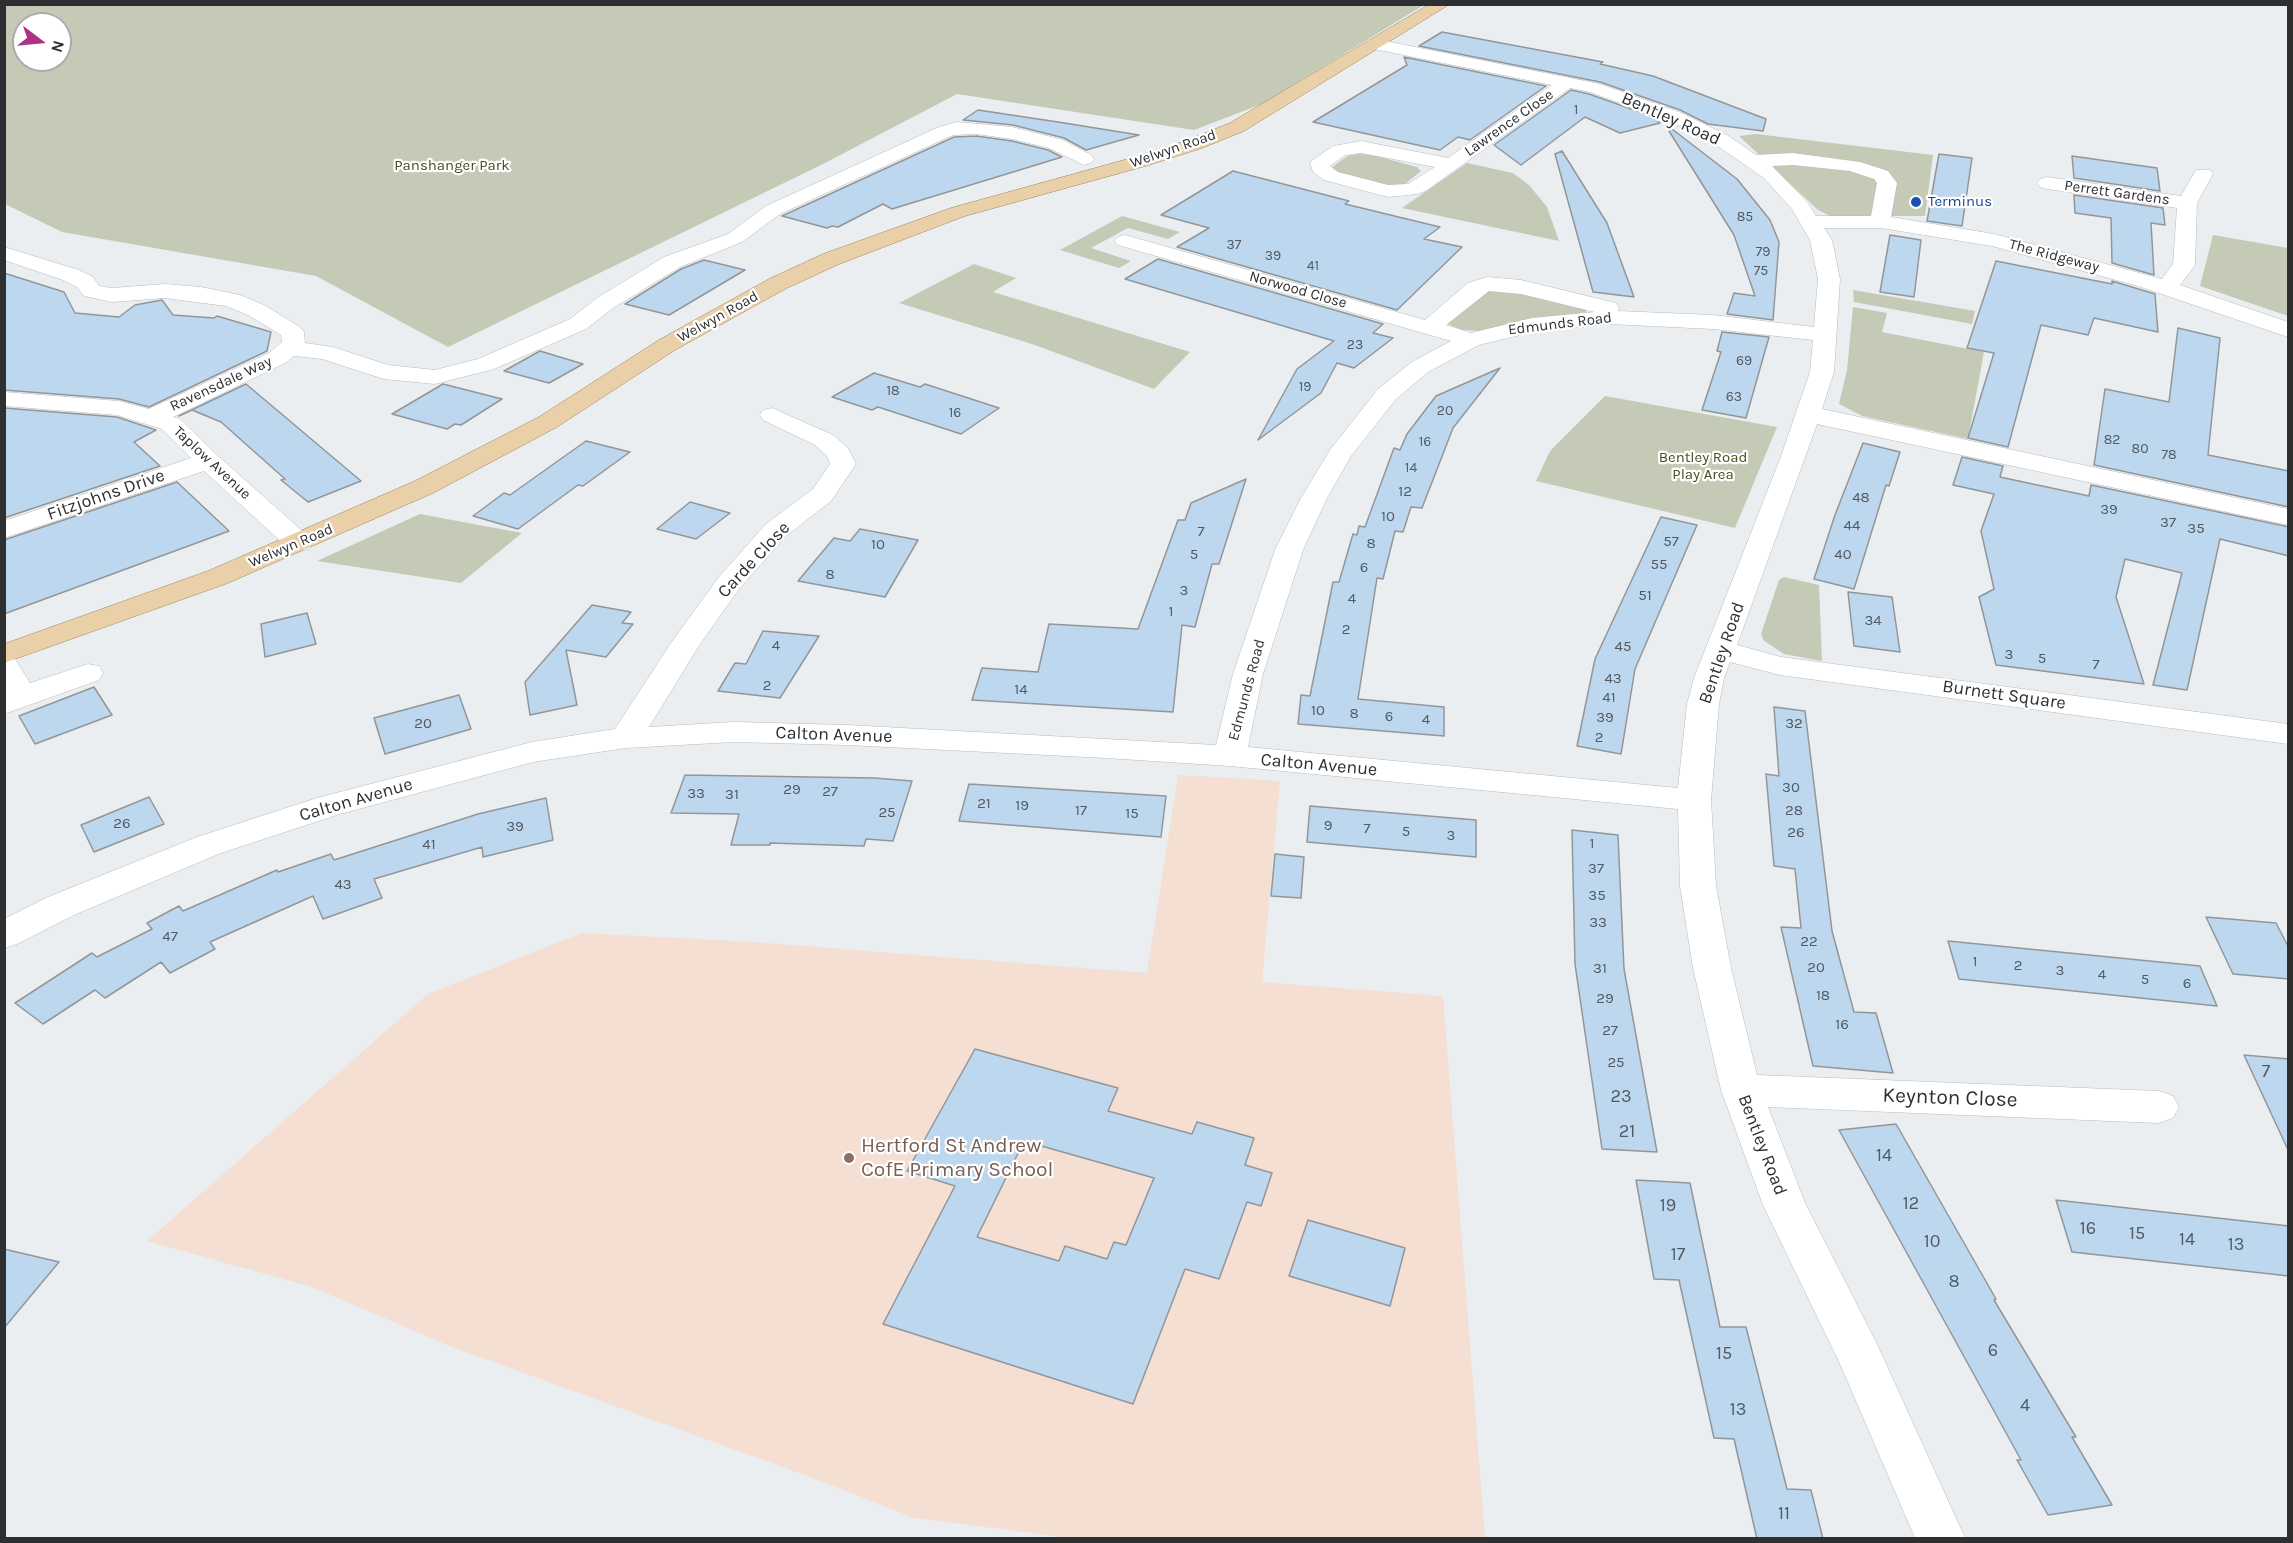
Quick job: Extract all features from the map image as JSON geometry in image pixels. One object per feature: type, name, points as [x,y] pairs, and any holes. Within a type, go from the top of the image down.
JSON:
[{"type":"main road","name":"Welwyn Road","points":[[4,654],[197,585],[299,543],[424,487],[566,412],[667,345],[777,284],[831,259],[958,212],[1195,144],[1237,127],[1442,4]]},
{"type":"street","name":"Bentley Road","points":[[1375,44],[1568,82],[1616,95],[1673,116],[1720,139],[1753,161],[1786,190],[1812,222],[1821,240],[1829,279],[1822,372],[1771,520],[1720,650],[1702,704],[1694,800],[1698,886],[1712,968],[1740,1090],[1784,1205],[1861,1359],[1940,1539]]},
{"type":"street","name":"Lawrence Close","points":[[1451,164],[1361,147],[1340,150],[1320,162],[1320,168],[1331,176],[1372,188],[1401,191],[1419,186],[1451,164],[1568,82]]},
{"type":"street","points":[[290,349],[325,352],[384,372],[404,375],[435,377],[461,372],[486,364],[578,324],[605,303],[672,262],[735,238],[773,210],[946,131],[957,128],[976,128],[1012,133],[1056,144],[1084,159]]},
{"type":"street","points":[[1753,161],[1793,159],[1828,162],[1853,166],[1881,175],[1887,183],[1881,207],[1881,222]]},
{"type":"street","name":"Perrett Gardens","points":[[2166,288],[2184,265],[2187,203],[2203,174]]},
{"type":"street","name":"Perrett Gardens","points":[[2047,183],[2187,203]]},
{"type":"street","name":"The Ridgeway","points":[[1812,222],[1881,222],[1994,240],[2166,288],[2289,330]]},
{"type":"street","name":"Norwood Close","points":[[1125,241],[1471,340]]},
{"type":"street","name":"Ravensdale Way","points":[[4,253],[71,275],[85,282],[92,291],[112,295],[165,291],[201,294],[232,300],[256,310],[292,332],[294,342],[290,349],[244,375],[150,418]]},
{"type":"street","points":[[1430,327],[1476,288],[1487,284],[1521,287],[1654,317]]},
{"type":"street","name":"Edmunds Road","points":[[1230,756],[1248,674],[1289,550],[1314,498],[1339,455],[1387,394],[1420,367],[1471,340],[1532,325],[1610,317],[1654,317],[1826,335]]},
{"type":"street","name":"Taplow Avenue","points":[[4,399],[118,408],[171,424],[208,461],[299,543]]},
{"type":"street","points":[[1808,414],[2289,517]]},
{"type":"street","name":"Carde Close","points":[[626,738],[686,643],[729,583],[776,530],[822,495],[843,464],[839,453],[824,440],[772,415]]},
{"type":"street","name":"Fitzjohns Drive","points":[[4,530],[208,461]]},
{"type":"street","name":"Burnett Square","points":[[1720,650],[1780,666],[2289,734]]},
{"type":"street","points":[[4,665],[14,700],[88,674]]},
{"type":"street","name":"Calton Avenue","points":[[4,935],[61,906],[209,845],[329,806],[532,752],[626,738],[734,732],[847,735],[1230,756],[1694,800]]},
{"type":"street","name":"Keynton Close","points":[[1740,1090],[2159,1107]]},
{"type":"shaded area","name":"Hertford St Andrew CofE Primary School","points":[[1178,775],[1280,781],[1262,982],[1443,996],[1485,1538],[1071,1538],[914,1518],[824,1482],[452,1347],[312,1287],[147,1241],[428,994],[582,933],[753,942],[1147,973]]},
{"type":"green space","name":"Panshanger Park","points":[[5,4],[1424,5],[1262,104],[1194,130],[957,94],[823,164],[448,347],[316,276],[62,232],[7,205],[4,201]]},
{"type":"green space","points":[[1756,134],[1933,155],[1925,216],[1830,216],[1818,210],[1739,136]]},
{"type":"green space","points":[[1373,155],[1417,167],[1421,171],[1405,184],[1390,186],[1337,174],[1331,168],[1347,156]]},
{"type":"green space","points":[[1467,163],[1513,173],[1529,185],[1547,207],[1559,241],[1402,208]]},
{"type":"green space","points":[[1122,216],[1180,232],[1168,239],[1128,228],[1091,248],[1131,261],[1119,268],[1060,250]]},
{"type":"green space","points":[[2213,235],[2288,248],[2288,316],[2200,286]]},
{"type":"green space","points":[[974,264],[1016,278],[993,292],[1190,352],[1154,389],[1032,344],[899,303]]},
{"type":"green space","points":[[1507,290],[1586,310],[1586,312],[1481,331],[1463,330],[1445,323],[1485,291]]},
{"type":"green space","points":[[1853,290],[1975,311],[1972,324],[1854,302]]},
{"type":"green space","points":[[1853,307],[1887,313],[1882,332],[1984,352],[1968,439],[1862,416],[1839,404],[1847,370]]},
{"type":"green space","name":"Bentley Road Play Area","points":[[1605,396],[1777,427],[1735,528],[1536,481],[1550,451]]},
{"type":"green space","points":[[420,514],[522,533],[461,583],[317,561]]},
{"type":"green space","points":[[1784,577],[1819,585],[1822,661],[1784,654],[1764,641],[1761,634],[1779,580]]},
{"type":"building","points":[[1442,32],[1603,62],[1600,64],[1653,76],[1766,119],[1763,131],[1708,124],[1680,110],[1600,82],[1419,46]]},
{"type":"building","points":[[1404,57],[1546,86],[1470,140],[1458,137],[1440,150],[1313,122],[1407,65]]},
{"type":"building","points":[[1571,90],[1651,116],[1660,123],[1620,133],[1585,117],[1521,165],[1494,145]]},
{"type":"building","points":[[978,110],[1139,135],[1086,150],[1064,138],[1013,125],[963,120]]},
{"type":"building","points":[[1672,129],[1737,179],[1770,220],[1779,242],[1773,320],[1727,314],[1734,293],[1755,296],[1734,235],[1669,131]]},
{"type":"building","points":[[976,136],[1012,141],[1048,150],[1062,157],[892,209],[883,204],[838,227],[827,228],[782,216],[954,137]]},
{"type":"building","points":[[1562,151],[1607,223],[1634,297],[1593,292],[1555,154]]},
{"type":"building","points":[[1939,154],[1972,158],[1962,226],[1927,221]]},
{"type":"building","points":[[2072,156],[2157,168],[2160,191],[2074,178]]},
{"type":"building","points":[[1233,171],[1349,201],[1345,204],[1440,227],[1424,239],[1462,247],[1397,310],[1177,247],[1209,228],[1161,215]]},
{"type":"building","points":[[2074,195],[2163,208],[2165,225],[2151,223],[2154,275],[2112,263],[2111,218],[2075,213]]},
{"type":"building","points":[[1890,235],[1921,240],[1914,297],[1880,292]]},
{"type":"building","points":[[1158,259],[1383,324],[1373,333],[1393,338],[1354,368],[1337,363],[1321,393],[1258,440],[1297,369],[1334,341],[1125,279]]},
{"type":"building","points":[[704,260],[745,270],[669,315],[625,304],[681,269]]},
{"type":"building","points":[[1996,261],[2112,284],[2112,281],[2155,294],[2158,332],[2094,318],[2088,335],[2041,325],[2008,447],[1968,438],[1994,353],[1967,348]]},
{"type":"building","points":[[4,273],[64,292],[75,313],[119,317],[135,305],[162,300],[173,315],[214,318],[217,316],[271,332],[267,351],[149,407],[119,399],[4,390]]},
{"type":"building","points":[[2178,328],[2220,338],[2208,455],[2289,471],[2289,507],[2094,465],[2105,389],[2169,402]]},
{"type":"building","points":[[1722,332],[1769,337],[1746,418],[1702,410],[1721,352],[1717,351]]},
{"type":"building","points":[[540,351],[583,364],[549,383],[504,371]]},
{"type":"building","points":[[1500,368],[1453,428],[1422,508],[1411,507],[1403,532],[1395,531],[1383,579],[1377,578],[1358,699],[1444,707],[1444,736],[1298,724],[1301,695],[1310,696],[1333,582],[1339,582],[1353,534],[1357,535],[1359,526],[1365,527],[1394,448],[1400,450],[1407,434],[1436,396]]},
{"type":"building","points":[[874,373],[920,387],[925,384],[999,408],[961,434],[878,407],[872,410],[832,397]]},
{"type":"building","points":[[246,384],[361,481],[308,502],[281,480],[285,479],[221,422],[192,410],[179,416]]},
{"type":"building","points":[[443,384],[502,399],[461,425],[455,424],[447,429],[392,414]]},
{"type":"building","points":[[4,408],[117,417],[156,430],[134,442],[160,466],[4,518]]},
{"type":"building","points":[[586,441],[630,452],[583,486],[578,485],[518,529],[473,516],[504,493],[510,495]]},
{"type":"building","points":[[1863,443],[1900,452],[1889,486],[1886,485],[1854,589],[1814,579],[1835,515]]},
{"type":"building","points":[[1962,457],[2003,466],[2000,477],[2089,496],[2091,485],[2289,527],[2289,556],[2220,539],[2187,690],[2153,685],[2182,573],[2125,559],[2116,597],[2144,684],[1996,665],[1979,597],[1994,589],[1981,531],[1994,494],[1953,485]]},
{"type":"building","points":[[1246,479],[1219,564],[1212,564],[1195,627],[1182,625],[1173,712],[972,700],[982,668],[1038,672],[1049,624],[1138,629],[1178,520],[1185,520],[1191,503]]},
{"type":"building","points":[[177,482],[229,531],[4,614],[4,540]]},
{"type":"building","points":[[690,502],[730,513],[696,539],[657,529]]},
{"type":"building","points":[[1661,517],[1697,525],[1635,669],[1621,754],[1577,746],[1595,659]]},
{"type":"building","points":[[860,529],[918,540],[885,597],[798,581],[834,538],[850,541]]},
{"type":"building","points":[[1848,592],[1892,597],[1900,652],[1854,646]]},
{"type":"building","points":[[592,605],[631,612],[622,623],[633,624],[606,657],[566,650],[577,705],[530,715],[525,682]]},
{"type":"building","points":[[307,613],[316,644],[265,657],[261,624]]},
{"type":"building","points":[[763,631],[819,636],[780,698],[718,691],[735,663],[746,664]]},
{"type":"building","points":[[94,687],[112,715],[35,744],[19,716]]},
{"type":"building","points":[[459,695],[471,729],[385,754],[374,718]]},
{"type":"building","points":[[1774,707],[1805,711],[1832,931],[1854,1012],[1876,1013],[1893,1073],[1813,1066],[1781,927],[1801,928],[1795,869],[1774,866],[1766,774],[1779,776]]},
{"type":"building","points":[[685,775],[874,778],[912,781],[893,841],[866,839],[864,846],[770,843],[770,845],[731,845],[739,814],[671,813]]},
{"type":"building","points":[[969,784],[1166,796],[1161,837],[959,821]]},
{"type":"building","points":[[149,797],[164,824],[94,852],[81,825]]},
{"type":"building","points":[[546,798],[553,840],[483,857],[482,847],[374,879],[382,898],[323,919],[313,896],[210,942],[215,949],[170,973],[161,962],[105,998],[95,990],[43,1024],[15,1003],[92,953],[97,957],[152,929],[147,923],[179,906],[183,911],[277,870],[278,872],[331,854],[334,860],[478,814]]},
{"type":"building","points":[[1310,806],[1476,820],[1476,857],[1307,842]]},
{"type":"building","points":[[1572,830],[1618,835],[1624,969],[1657,1152],[1602,1149],[1575,964]]},
{"type":"building","points":[[1275,854],[1304,857],[1301,898],[1271,896]]},
{"type":"building","points":[[2206,917],[2276,923],[2289,948],[2289,979],[2233,974]]},
{"type":"building","points":[[1948,941],[2200,966],[2217,1006],[1959,979]]},
{"type":"building","points":[[975,1049],[1118,1088],[1108,1111],[1192,1134],[1197,1122],[1254,1138],[1245,1165],[1272,1173],[1261,1206],[1247,1202],[1219,1279],[1185,1269],[1133,1404],[883,1324],[955,1186],[907,1171]],"holes":[[[1024,1141],[1154,1178],[1126,1245],[1114,1242],[1107,1259],[1065,1246],[1059,1261],[977,1237]]]},
{"type":"building","points":[[2244,1055],[2289,1059],[2289,1152]]},
{"type":"building","points":[[1896,1124],[1996,1299],[1994,1300],[2076,1437],[2072,1437],[2112,1505],[2048,1515],[2017,1460],[2021,1460],[1839,1130]]},
{"type":"building","points":[[1636,1180],[1690,1183],[1720,1327],[1746,1327],[1787,1489],[1811,1490],[1823,1539],[1757,1539],[1734,1439],[1714,1438],[1679,1280],[1654,1279]]},
{"type":"building","points":[[2056,1200],[2289,1226],[2289,1276],[2072,1252]]},
{"type":"building","points":[[1308,1220],[1405,1248],[1390,1306],[1289,1276]]},
{"type":"building","points":[[4,1249],[59,1262],[4,1328]]},
{"type":"place","name":"Terminus","points":[[1916,202]]},
{"type":"place","name":"Hertford St Andrew CofE Primary School","points":[[849,1158]]}]
